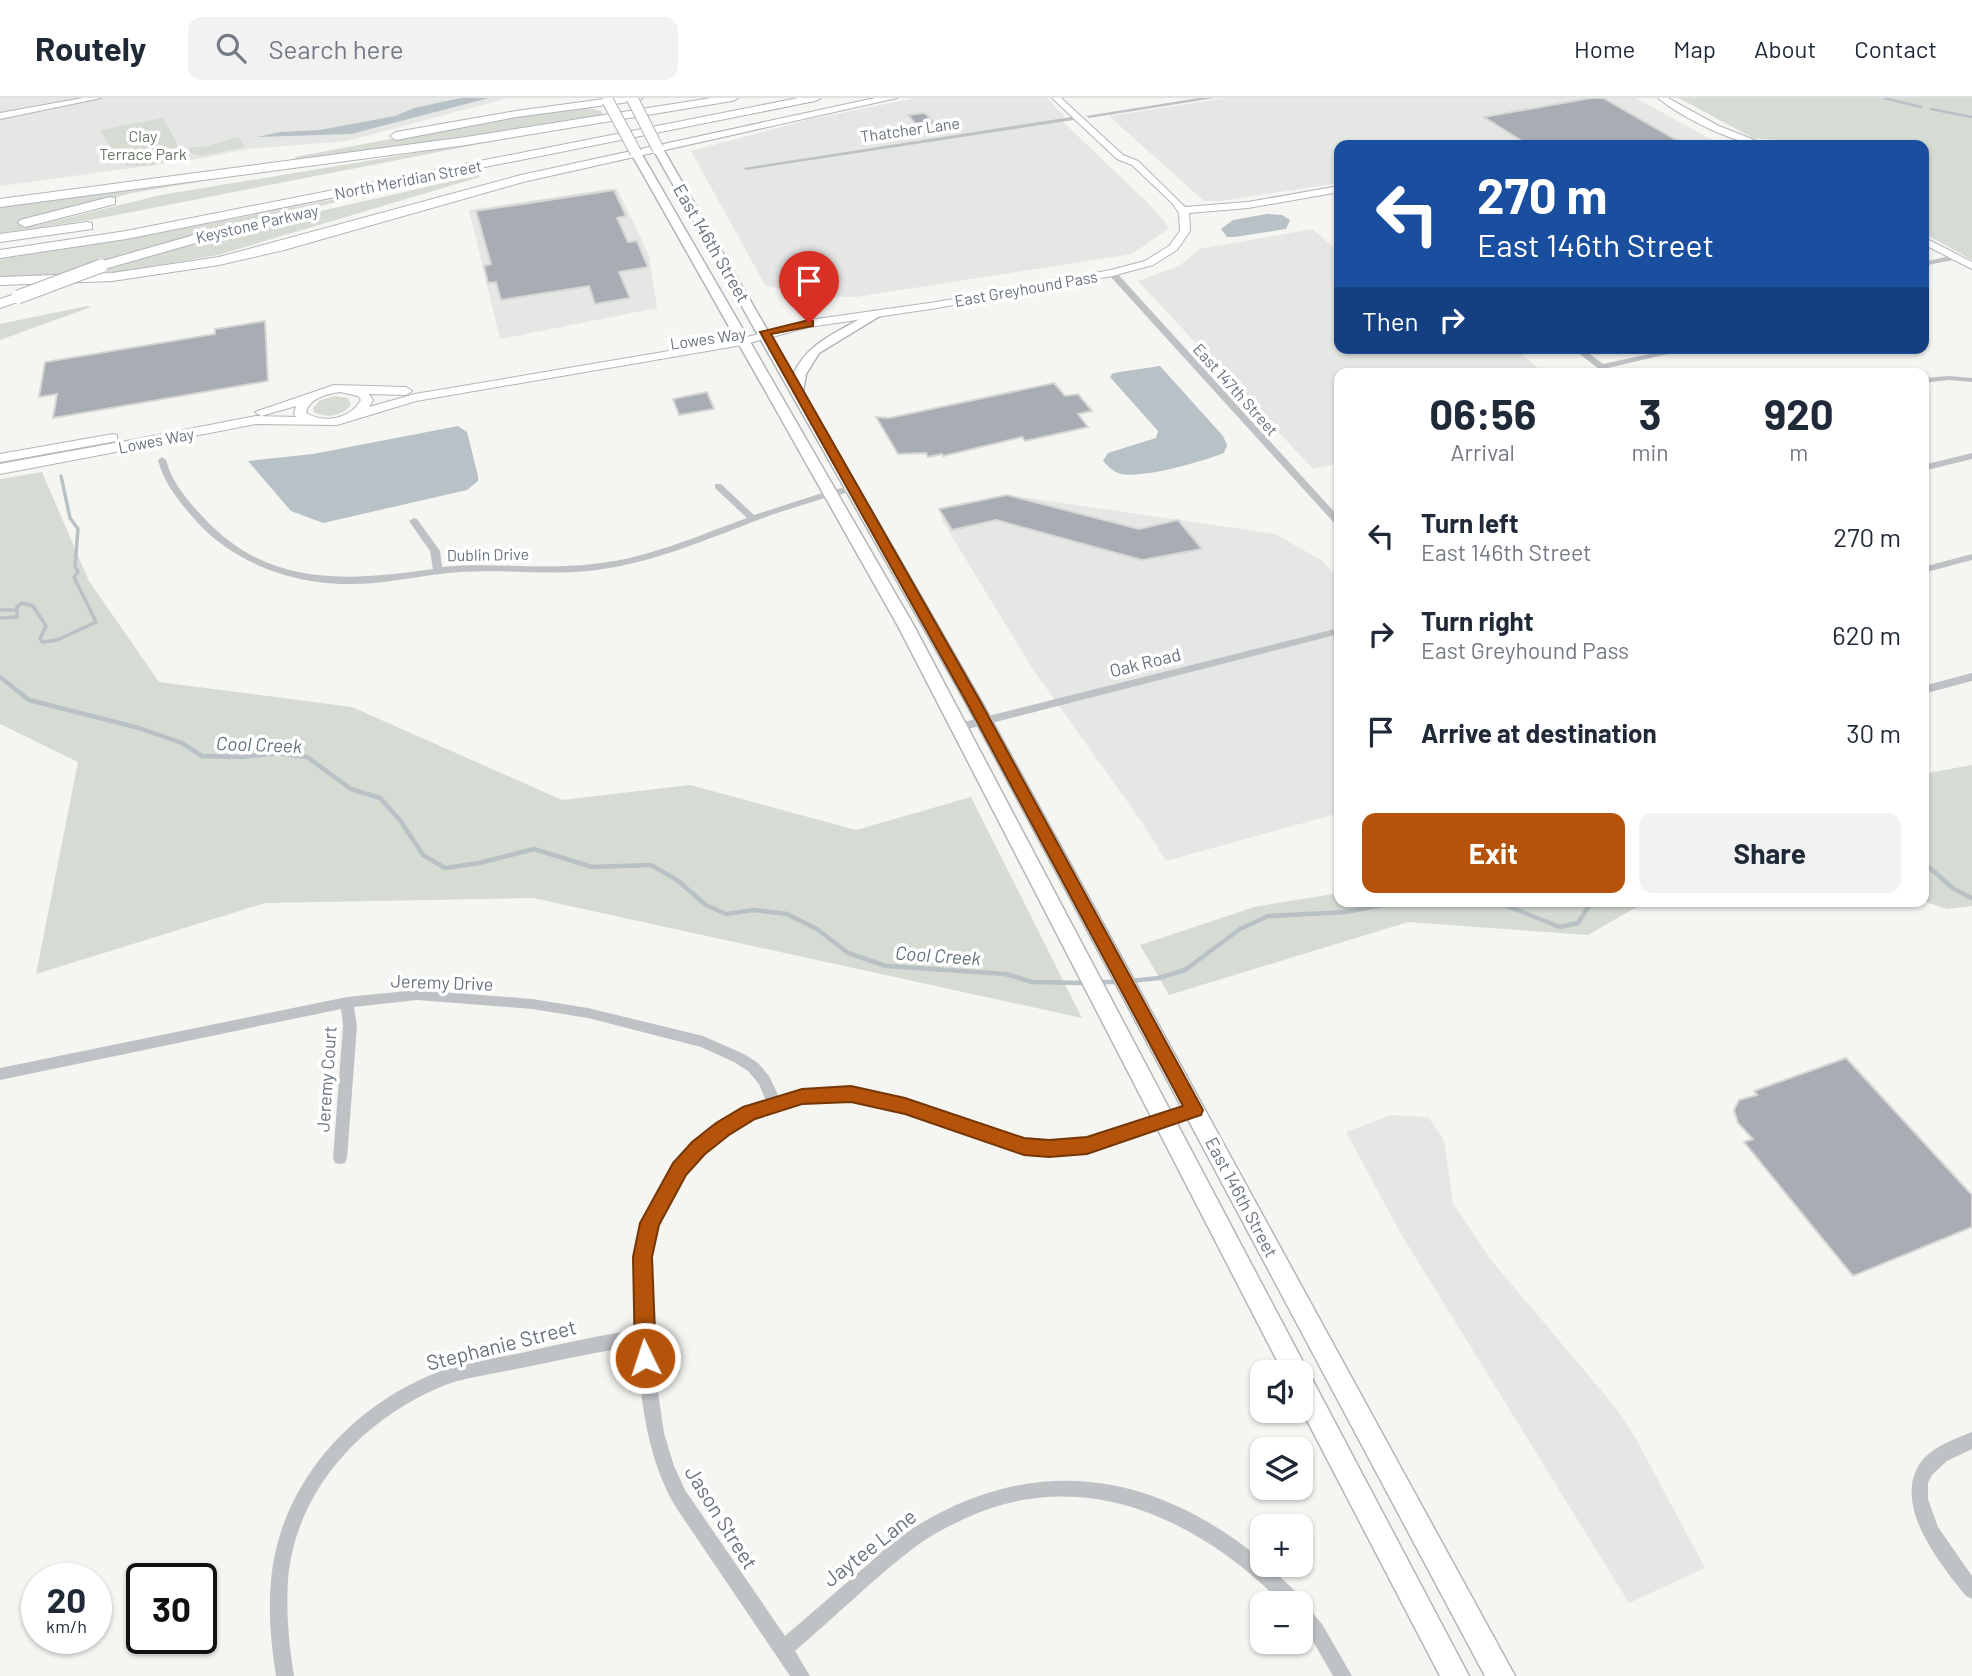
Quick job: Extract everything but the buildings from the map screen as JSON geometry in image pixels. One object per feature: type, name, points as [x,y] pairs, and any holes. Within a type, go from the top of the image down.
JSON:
[{"type":"highway","points":[[103,189],[241,166],[484,119],[608,99],[637,98]]},
{"type":"highway","points":[[0,231],[152,192],[732,98]]},
{"type":"highway","name":"North Meridian Street","points":[[423,161],[754,98]]},
{"type":"highway","name":"North Meridian Street","points":[[0,254],[145,231],[815,98]]},
{"type":"highway","points":[[74,280],[214,258],[526,168],[862,98]]},
{"type":"highway","points":[[0,281],[74,280],[155,272],[243,256],[505,183],[891,98]]},
{"type":"highway","name":"Keystone Parkway","points":[[0,304],[101,266],[231,229],[723,116]]},
{"type":"highway","points":[[0,203],[466,141]]},
{"type":"highway","points":[[0,238],[104,223]]},
{"type":"highway","points":[[0,469],[115,447]]},
{"type":"main road","name":"East 146th Street","points":[[632,98],[658,149],[798,390],[983,721],[1500,1676]]},
{"type":"main road","name":"East 146th Street","points":[[608,99],[739,337],[832,493],[960,727],[1290,1360]]},
{"type":"main road","points":[[798,390],[803,367],[815,351],[834,336],[877,314]]},
{"type":"main road","points":[[1313,1405],[1455,1676]]},
{"type":"street","points":[[0,113],[70,98]]},
{"type":"street","points":[[0,113],[97,98]]},
{"type":"street","points":[[1056,98],[1120,157],[1135,163],[1183,209],[1248,205],[1334,190]]},
{"type":"street","points":[[1071,98],[1133,156],[1135,163]]},
{"type":"street","points":[[1086,112],[1121,111],[1212,98]]},
{"type":"street","points":[[1662,98],[1716,128],[1748,140]]},
{"type":"street","name":"Thatcher Lane","points":[[746,168],[1078,118]]},
{"type":"street","points":[[1716,128],[1730,140]]},
{"type":"street","name":"East Greyhound Pass","points":[[765,332],[1112,273],[1149,263],[1173,248],[1185,232],[1186,218],[1183,209]]},
{"type":"street","points":[[1929,243],[1972,266]]},
{"type":"street","points":[[1929,263],[1955,257]]},
{"type":"street","name":"East 147th Street","points":[[1112,273],[1334,517]]},
{"type":"street","name":"Lowes Way","points":[[0,464],[115,447],[256,420],[331,422],[415,398],[765,332]]},
{"type":"street","name":"Lowes Way","points":[[0,458],[248,414],[334,389],[403,392],[739,337]]},
{"type":"street","points":[[1584,354],[1602,368]]},
{"type":"street","points":[[1613,368],[1666,354]]},
{"type":"street","points":[[1929,380],[1949,378],[1972,380]]},
{"type":"street","points":[[352,416],[363,409],[367,400],[359,390]]},
{"type":"street","points":[[308,398],[301,404],[299,411],[311,421]]},
{"type":"street","points":[[1929,467],[1972,456]]},
{"type":"street","name":"Dublin Drive","points":[[162,460],[168,479],[209,531],[236,551],[276,569],[345,581],[471,568],[573,569],[608,565],[680,546],[853,488]]},
{"type":"street","points":[[718,486],[754,520]]},
{"type":"street","points":[[414,521],[435,551],[438,571]]},
{"type":"street","points":[[1929,568],[1972,557]]},
{"type":"street","name":"Oak Road","points":[[960,727],[1334,632]]},
{"type":"street","points":[[1929,688],[1972,677]]},
{"type":"street","name":"Jeremy Drive","points":[[0,1074],[347,1002],[416,995],[532,1004],[588,1013],[703,1042],[753,1067],[764,1080],[774,1104]]},
{"type":"street","name":"Jeremy Court","points":[[340,1158],[350,1026],[347,1002]]},
{"type":"street","name":"Jason Street","points":[[801,1676],[673,1484],[652,1421],[644,1337],[643,1257],[650,1223],[680,1169],[698,1148],[722,1129],[750,1113],[774,1104],[827,1094],[871,1097],[1024,1146],[1049,1149],[1087,1146],[1194,1110]]},
{"type":"street","name":"Stephanie Street","points":[[285,1676],[278,1617],[281,1567],[290,1530],[304,1495],[326,1459],[349,1432],[402,1396],[437,1380],[477,1369],[644,1337]]},
{"type":"street","points":[[1972,1440],[1942,1454],[1925,1470],[1920,1497],[1924,1517],[1936,1541],[1972,1590]]},
{"type":"street","name":"Jaytee Lane","points":[[783,1649],[910,1540],[964,1510],[1030,1490],[1099,1491],[1173,1512],[1209,1531],[1259,1567],[1282,1591]]},
{"type":"street","points":[[1313,1626],[1343,1676]]},
{"type":"shaded area","points":[[0,98],[508,98],[347,141],[248,149],[198,159],[0,186]]},
{"type":"shaded area","points":[[461,98],[489,98],[351,134],[257,137],[280,132],[320,130],[395,116],[414,108]]},
{"type":"shaded area","points":[[915,98],[1047,98],[1065,117],[1060,119],[1149,204],[1168,229],[1132,254],[856,297],[810,296],[765,285],[691,151],[807,120]]},
{"type":"shaded area","points":[[1228,98],[1636,98],[1712,140],[1334,140],[1334,184],[1220,201],[1204,201],[1109,116]]},
{"type":"shaded area","points":[[617,189],[649,255],[657,308],[500,339],[469,210]]},
{"type":"shaded area","points":[[1267,214],[1282,215],[1290,220],[1286,229],[1227,237],[1221,229],[1233,220]]},
{"type":"shaded area","points":[[1312,229],[1334,248],[1334,354],[1521,354],[1538,368],[1334,368],[1334,464],[1313,469],[1138,281],[1179,266],[1200,249]]},
{"type":"shaded area","points":[[1160,366],[1223,436],[1227,445],[1224,453],[1188,465],[1144,474],[1118,473],[1103,461],[1108,453],[1156,438],[1158,431],[1110,377],[1113,373]]},
{"type":"shaded area","points":[[458,426],[467,432],[478,476],[478,481],[467,490],[323,523],[291,511],[248,461],[313,454]]},
{"type":"shaded area","points":[[1008,495],[1275,534],[1323,561],[1334,574],[1334,814],[1166,861],[1142,822],[1034,671],[943,522],[939,509]]},
{"type":"shaded area","points":[[1391,1115],[1428,1117],[1444,1140],[1453,1203],[1491,1260],[1615,1407],[1635,1437],[1705,1568],[1629,1603],[1401,1234],[1346,1132]]},
{"type":"green space","points":[[1679,98],[1972,98],[1972,260],[1929,236],[1929,140],[1753,138]]},
{"type":"green space","points":[[584,107],[601,111],[604,116],[297,161],[295,157],[508,117]]},
{"type":"green space","name":"Clay Terrace Park","points":[[163,118],[182,153],[167,161],[150,165],[133,166],[116,162],[101,130]]},
{"type":"green space","points":[[530,134],[96,219],[0,233],[0,205],[264,171],[132,193],[20,223],[34,226],[161,195]]},
{"type":"green space","points":[[239,137],[245,147],[202,156],[188,152],[187,148],[207,146]]},
{"type":"green space","points":[[479,175],[480,177],[218,255],[119,272],[0,277],[0,259],[128,239],[404,186],[169,242],[105,261],[99,271],[251,227]]},
{"type":"green space","points":[[91,307],[0,340],[0,324]]},
{"type":"green space","points":[[334,396],[348,398],[351,405],[334,415],[314,412],[313,408],[319,401]]},
{"type":"green space","points":[[42,472],[89,581],[159,682],[352,707],[562,800],[690,785],[856,830],[971,797],[1082,1018],[533,898],[265,903],[36,974],[78,762],[0,724],[0,479]]},
{"type":"green space","points":[[1972,765],[1972,906],[1947,909],[1929,903],[1929,773]]},
{"type":"green space","points":[[1334,894],[1334,907],[1637,907],[1588,935],[1408,922],[1169,995],[1140,945],[1254,907]]},
{"type":"waterway","points":[[1884,98],[1921,107]]},
{"type":"waterway","points":[[1931,109],[1972,117]]},
{"type":"waterway","points":[[17,610],[22,603],[33,606],[46,626],[40,639],[43,642],[57,640],[96,622],[74,577],[78,572],[75,566],[78,529],[70,518],[61,476]]},
{"type":"waterway","points":[[0,610],[17,610]]},
{"type":"waterway","points":[[0,618],[17,617],[17,610]]},
{"type":"waterway","name":"Cool Creek","points":[[0,677],[29,700],[139,728],[182,743],[202,756],[242,757],[277,753],[307,757],[351,789],[380,798],[400,820],[423,855],[445,868],[479,863],[534,849],[592,867],[651,865],[677,880],[706,905],[726,914],[753,910],[787,914],[817,929],[848,953],[886,966],[1006,974],[1032,982],[1086,983]]},
{"type":"waterway","name":"Cool Creek","points":[[1929,867],[1954,889],[1972,898]]},
{"type":"waterway","name":"Cool Creek","points":[[1130,981],[1159,978],[1185,970],[1240,929],[1268,916],[1346,912],[1371,907]]},
{"type":"waterway","name":"Cool Creek","points":[[1510,907],[1560,927],[1578,923],[1588,907]]},
{"type":"waterway","name":"Cool Creek","points":[[1099,982],[1118,982]]},
{"type":"route","points":[[645,1358],[643,1257],[650,1223],[680,1169],[698,1148],[722,1129],[750,1113],[802,1096],[851,1094],[905,1106],[1024,1146],[1049,1149],[1087,1146],[1194,1110],[973,701],[765,332],[809,323]]}]
